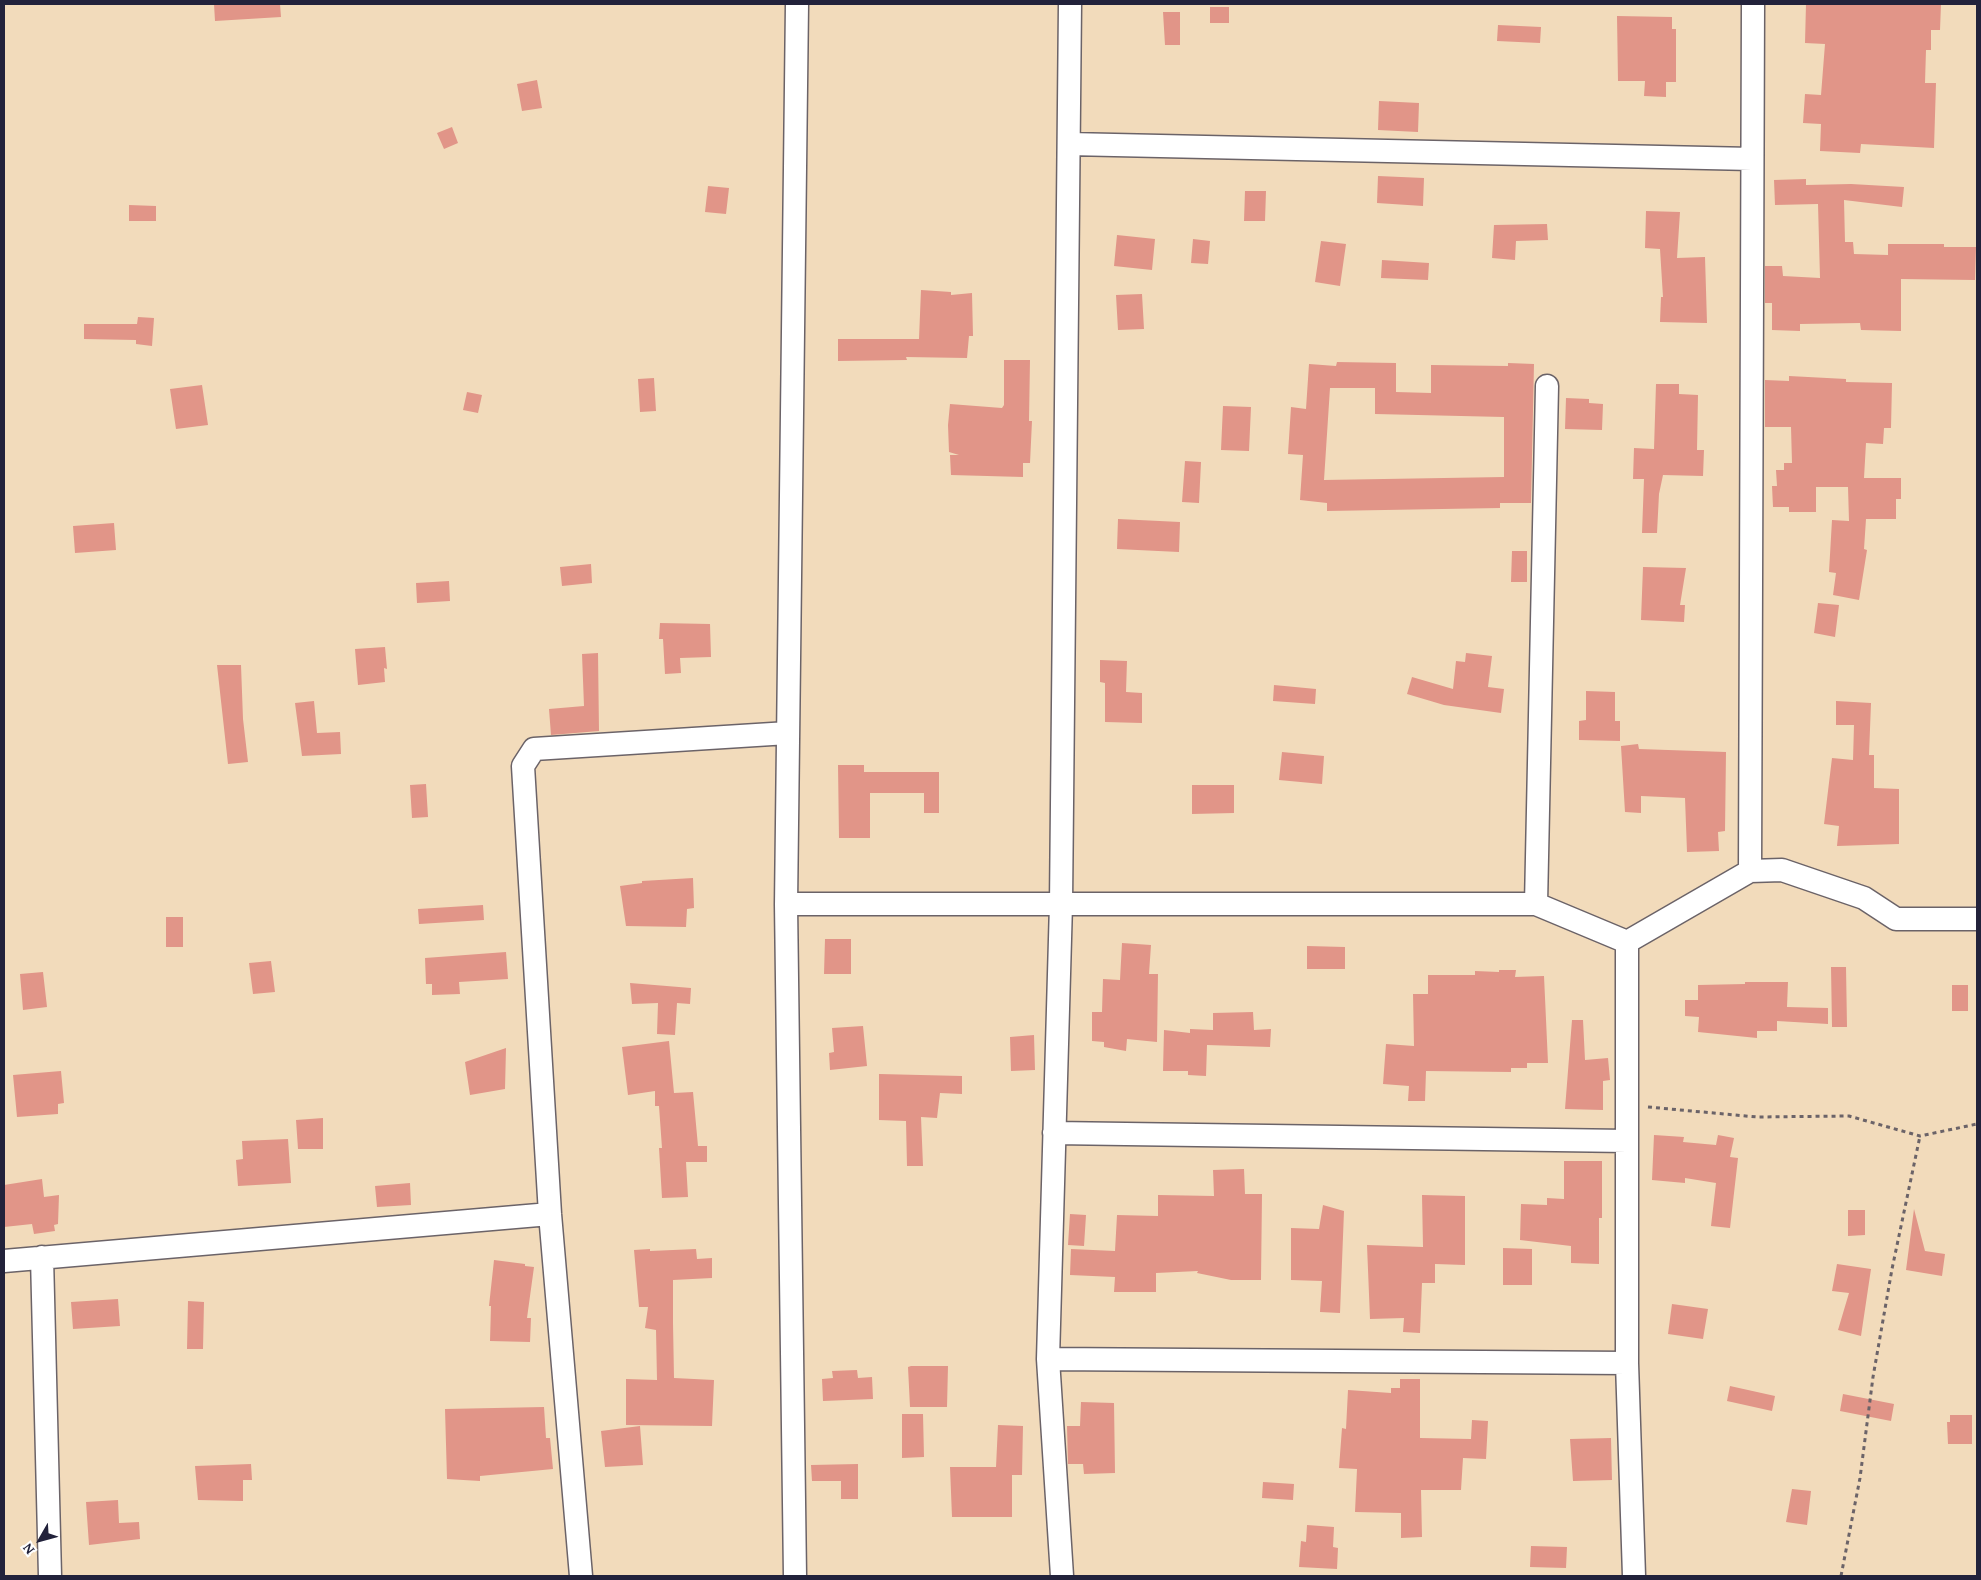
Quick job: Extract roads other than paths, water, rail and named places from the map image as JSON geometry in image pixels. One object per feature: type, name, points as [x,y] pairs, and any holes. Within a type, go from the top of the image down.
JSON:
[{"type":"street","points":[[795,1576],[786,904],[797,4]]},
{"type":"street","points":[[1062,1576],[1048,1359],[1061,904],[1070,4]]},
{"type":"street","points":[[1750,871],[1753,4]]},
{"type":"street","points":[[1068,144],[1752,159]]},
{"type":"street","points":[[1536,904],[1547,386]]},
{"type":"street","points":[[581,1576],[550,1214],[523,766],[534,749],[788,733]]},
{"type":"street","points":[[1627,942],[1750,871],[1782,870],[1864,898],[1896,919],[1977,919]]},
{"type":"street","points":[[786,904],[1536,904],[1627,942]]},
{"type":"street","points":[[1627,942],[1627,1363],[1634,1576]]},
{"type":"street","points":[[1054,1133],[1627,1141]]},
{"type":"street","points":[[4,1260],[550,1214]]},
{"type":"street","points":[[42,1257],[50,1576]]},
{"type":"street","points":[[1048,1359],[1627,1363]]}]
